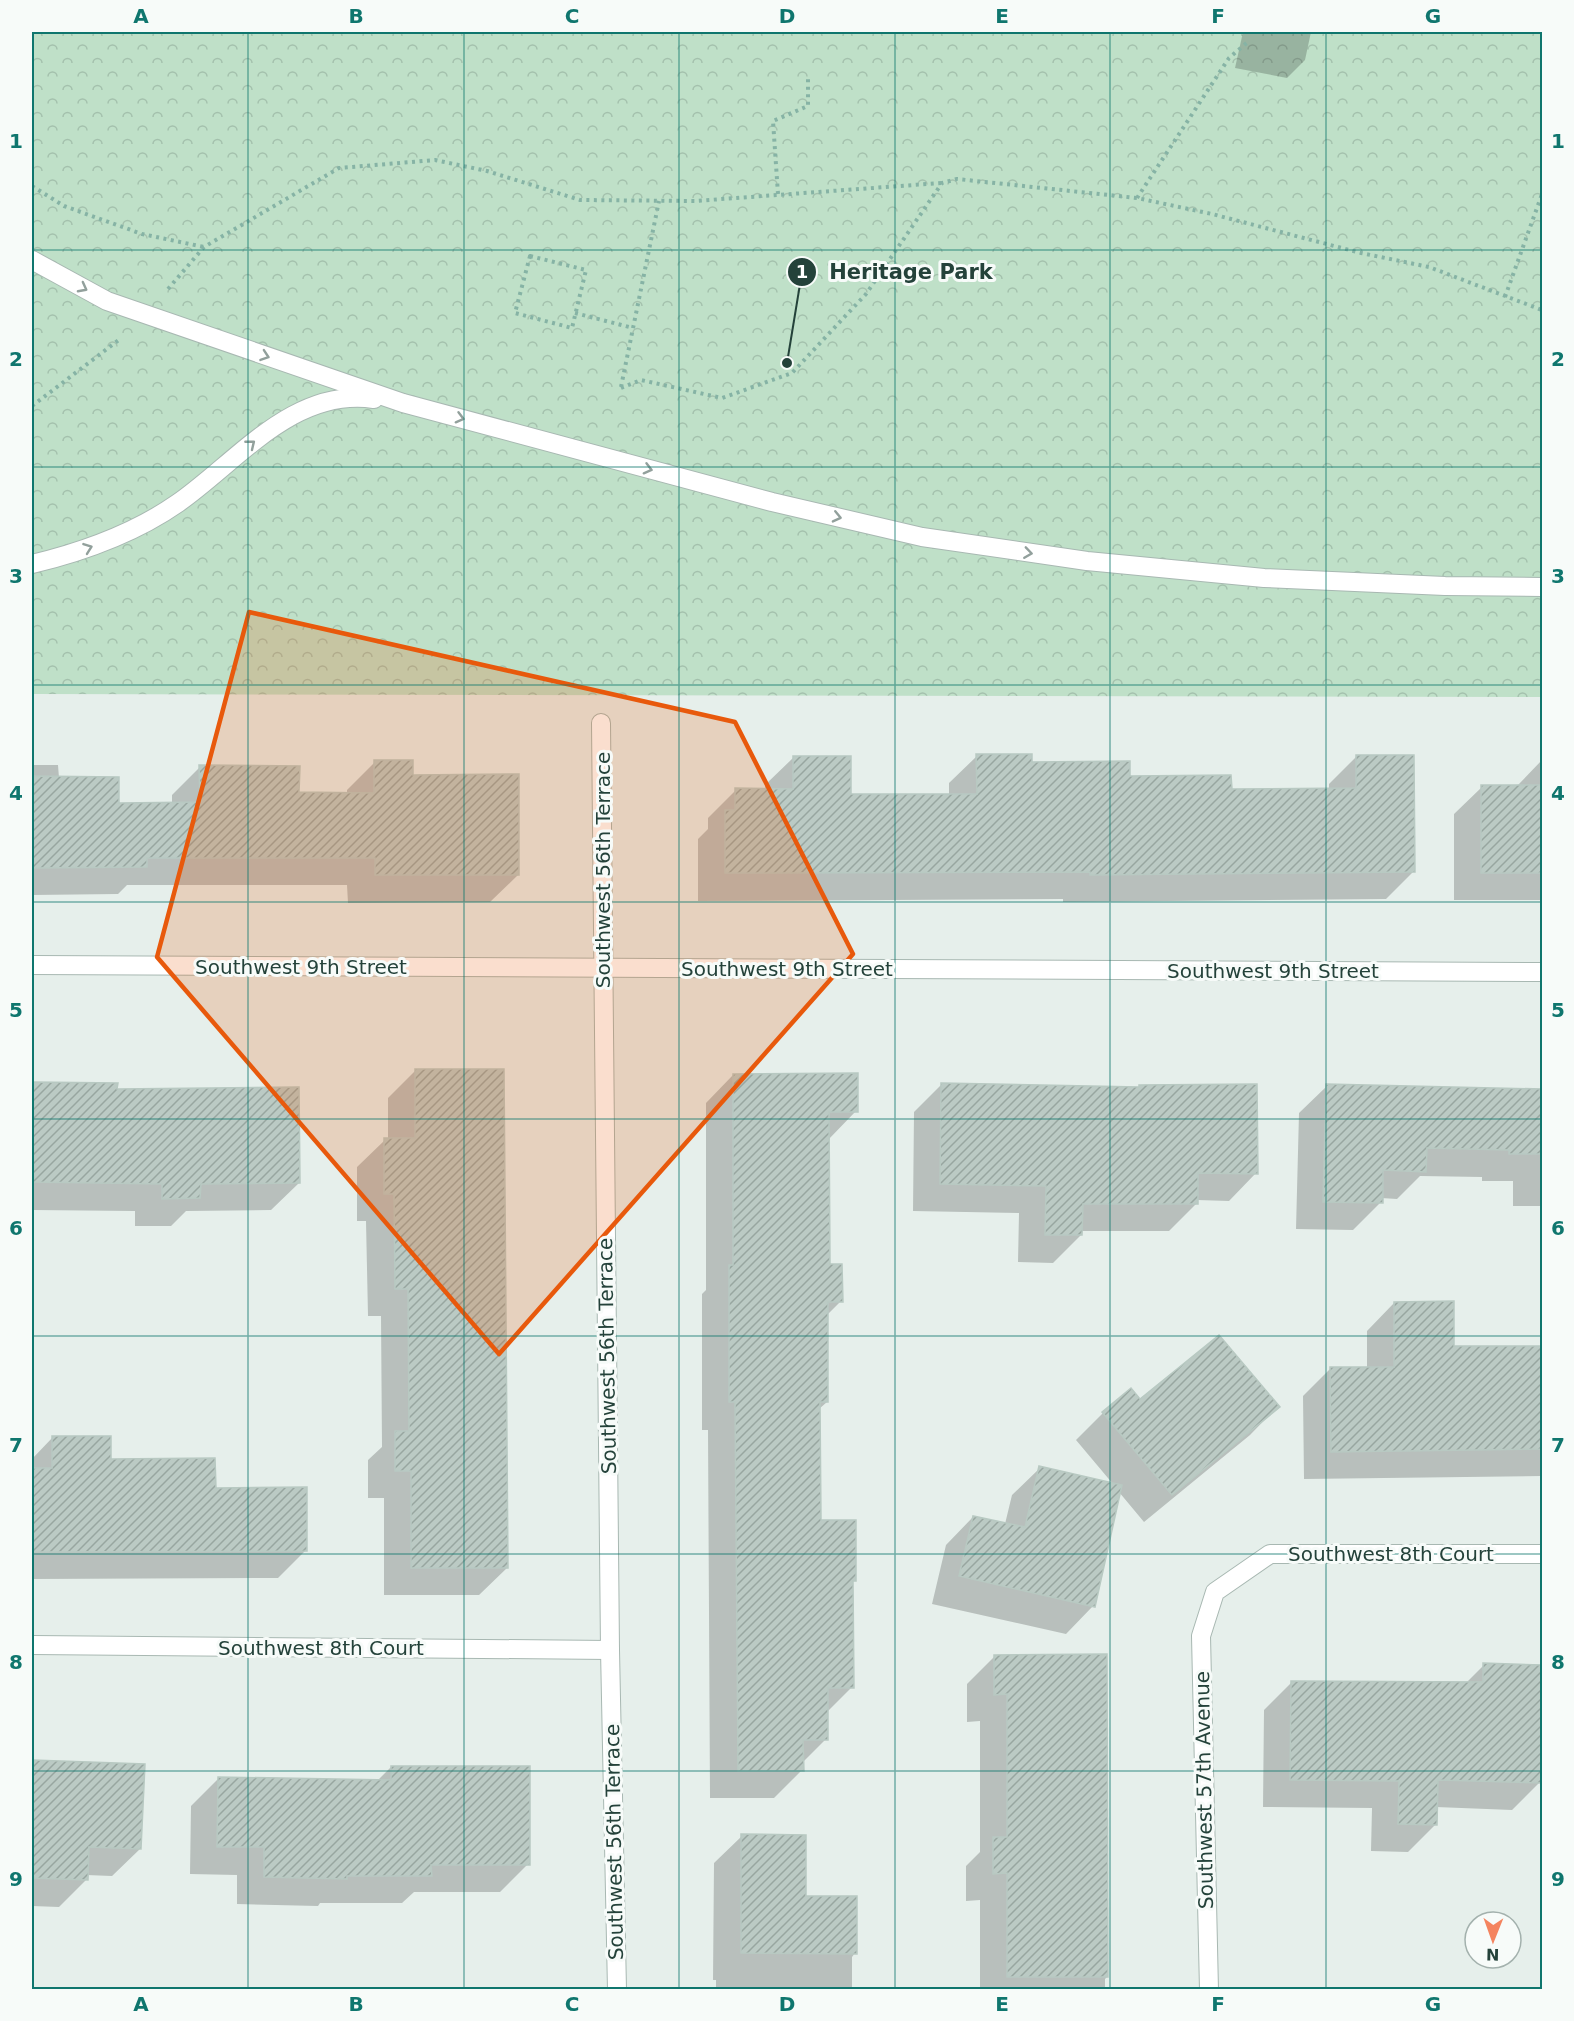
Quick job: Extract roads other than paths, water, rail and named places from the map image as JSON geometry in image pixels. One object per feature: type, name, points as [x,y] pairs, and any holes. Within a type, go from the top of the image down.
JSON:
[{"type":"street","points":[[32,260],[107,301],[403,403],[772,502],[922,537],[1087,561],[1264,578],[1445,586],[1542,587]]},
{"type":"street","points":[[32,564],[90,548],[132,529],[178,503],[269,429],[305,410],[331,402],[360,397],[403,403]]},
{"type":"street","name":"Southwest 56th Terrace","points":[[601,723],[610,1650],[617,1989]]},
{"type":"street","name":"Southwest 9th Street","points":[[32,966],[1542,972]]},
{"type":"street","name":"Southwest 8th Court","points":[[1215,1592],[1270,1554],[1542,1554]]},
{"type":"street","name":"Southwest 57th Avenue","points":[[1209,1989],[1201,1636],[1215,1592]]},
{"type":"street","name":"Southwest 8th Court","points":[[32,1645],[610,1650]]},
{"type":"place","name":"Heritage Park","points":[[787,363]]}]
